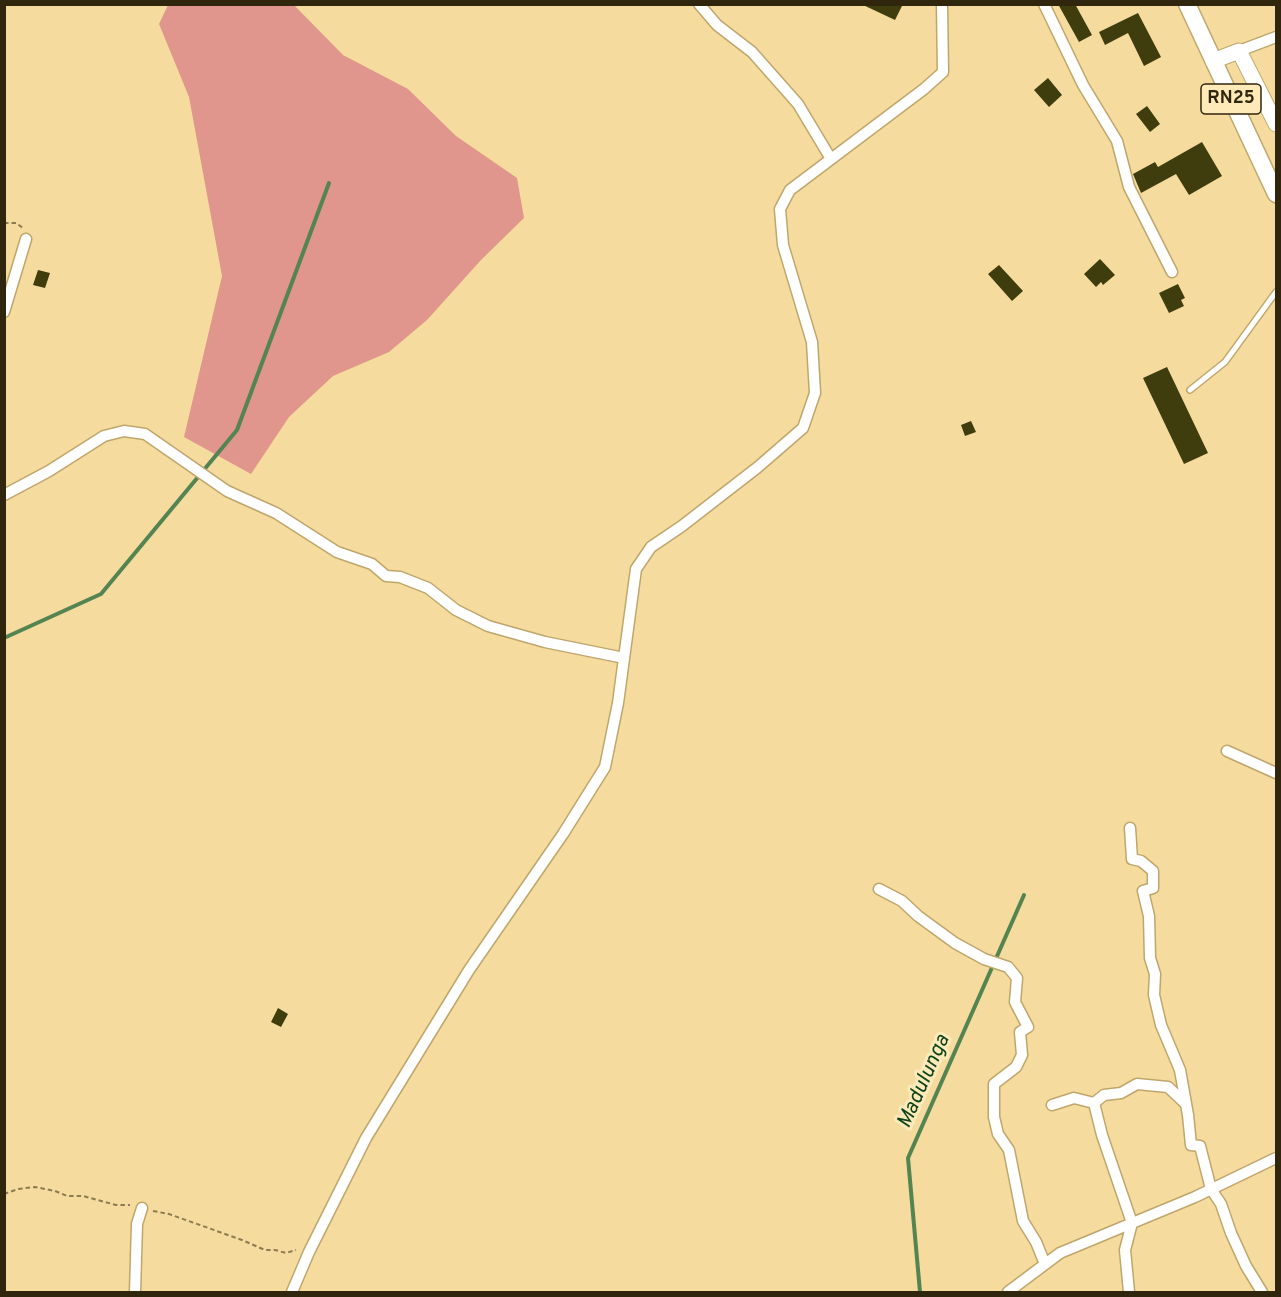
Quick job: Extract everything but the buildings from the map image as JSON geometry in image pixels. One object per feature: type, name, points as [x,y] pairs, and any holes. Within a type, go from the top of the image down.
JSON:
[{"type":"main road","name":"RN25","points":[[1187,4],[1276,194]]},
{"type":"street","points":[[699,4],[717,25],[752,52],[798,104],[831,159]]},
{"type":"street","points":[[292,1293],[309,1252],[366,1137],[469,970],[563,834],[605,767],[618,703],[636,569],[651,547],[750,473],[802,428],[815,393],[812,342],[783,245],[780,209],[790,190],[943,72],[942,4]]},
{"type":"street","points":[[1044,4],[1083,85],[1117,141],[1129,187],[1172,272]]},
{"type":"street","points":[[1213,61],[1276,37]]},
{"type":"street","points":[[1239,51],[1276,124]]},
{"type":"street","points":[[4,312],[26,239]]},
{"type":"street","points":[[4,495],[49,471],[104,436],[124,431],[145,434],[227,491],[276,513],[337,552],[372,564],[386,576],[400,577],[428,588],[456,610],[488,626],[545,642],[624,658]]},
{"type":"street","points":[[1227,751],[1276,773]]},
{"type":"street","points":[[1130,828],[1132,859],[1141,861],[1153,871],[1153,888],[1143,891],[1149,916],[1150,958],[1155,974],[1154,995],[1161,1025],[1180,1070],[1191,1145],[1200,1146],[1211,1190],[1221,1204],[1246,1266],[1262,1293]]},
{"type":"street","points":[[879,889],[902,901],[954,943],[984,959],[1008,967],[1017,978],[1015,1002],[1028,1027],[1020,1032],[1022,1055],[1016,1067],[994,1084],[994,1117],[998,1134],[1009,1150],[1023,1221],[1036,1242],[1045,1264]]},
{"type":"street","points":[[1094,1103],[1104,1095],[1121,1093],[1137,1084],[1144,1084],[1168,1087],[1186,1104]]},
{"type":"street","points":[[1052,1105],[1074,1098],[1094,1103]]},
{"type":"street","points":[[1094,1103],[1102,1135],[1132,1223],[1125,1250],[1129,1293]]},
{"type":"street","points":[[1008,1293],[1021,1288],[1060,1252],[1211,1190],[1276,1158]]},
{"type":"street","points":[[135,1293],[136,1224],[142,1208]]},
{"type":"lane","points":[[1191,390],[1225,362],[1276,292]]},
{"type":"path","points":[[4,223],[16,224],[25,230],[26,239]]},
{"type":"path","points":[[4,1194],[35,1187],[67,1196],[83,1196],[116,1205],[169,1214],[265,1250],[309,1252]]},
{"type":"shaded area","points":[[168,5],[294,5],[343,55],[408,89],[456,136],[517,178],[524,218],[481,260],[427,320],[389,352],[333,376],[289,417],[251,474],[184,437],[222,276],[189,97],[159,24]]},
{"type":"waterway","points":[[4,638],[101,594],[237,430],[329,183]]},
{"type":"waterway","name":"Madulunga","points":[[920,1292],[908,1158],[1024,895]]}]
